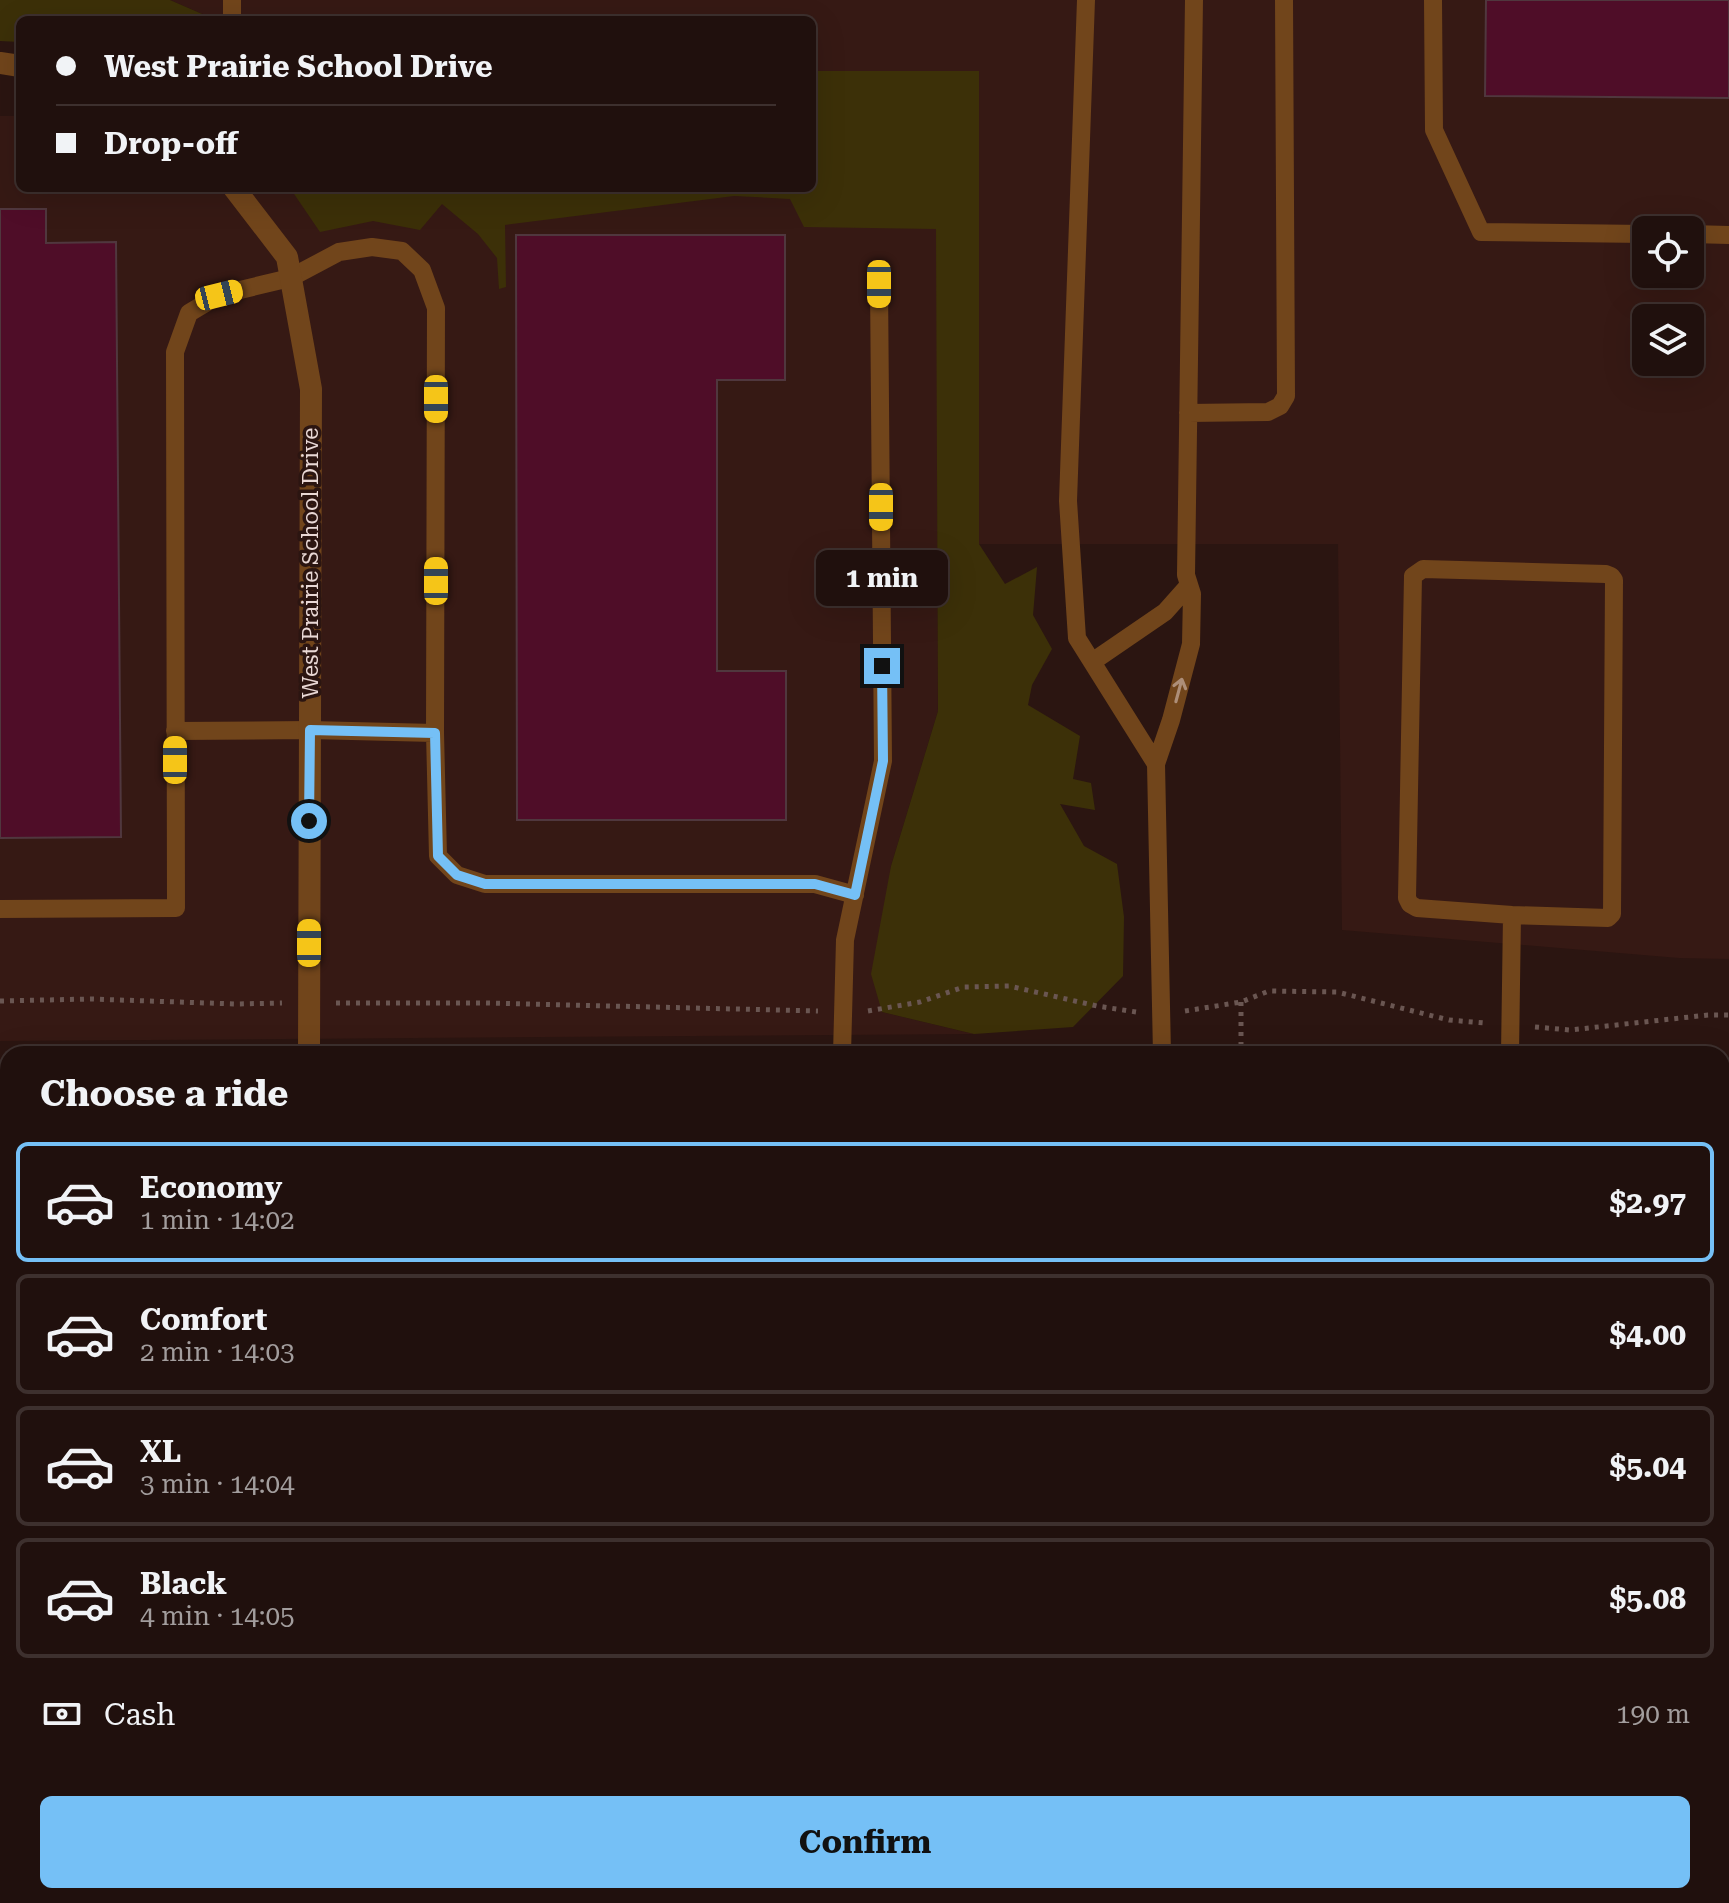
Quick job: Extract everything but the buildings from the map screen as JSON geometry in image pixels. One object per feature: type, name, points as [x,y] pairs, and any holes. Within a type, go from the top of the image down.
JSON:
[{"type":"street","name":"West Prairie School Drive","points":[[237,192],[287,257],[311,389],[309,1046]]},
{"type":"lane","points":[[1086,0],[1068,501],[1077,638],[1156,764]]},
{"type":"lane","points":[[1162,1046],[1156,764],[1191,644],[1192,594],[1186,575],[1194,0]]},
{"type":"lane","points":[[1188,413],[1268,412],[1280,406],[1286,396],[1284,0]]},
{"type":"lane","points":[[1433,0],[1434,130],[1481,232],[1632,234]]},
{"type":"lane","points":[[1704,234],[1729,235]]},
{"type":"lane","points":[[0,909],[176,908],[175,352],[189,313],[219,295],[290,278],[339,252],[372,247],[402,251],[422,270],[436,308],[435,733],[438,856],[457,875],[485,884],[815,884],[855,895]]},
{"type":"lane","points":[[842,1046],[845,940],[883,761],[879,284]]},
{"type":"lane","points":[[1423,569],[1606,574],[1614,580],[1612,914],[1608,918],[1512,915],[1417,908],[1407,898],[1413,576],[1423,569]]},
{"type":"lane","points":[[1092,662],[1165,612],[1189,585]]},
{"type":"lane","points":[[175,731],[435,733]]},
{"type":"lane","points":[[1510,1046],[1512,915]]},
{"type":"path","points":[[1241,1002],[1241,1046]]},
{"type":"shaded area","points":[[0,0],[170,0],[207,16],[16,16],[16,42],[0,41]]},
{"type":"shaded area","points":[[170,0],[1729,0],[1729,959],[1679,958],[1342,930],[1338,544],[979,544],[979,71],[816,71],[816,16],[207,16]]},
{"type":"shaded area","points":[[816,71],[979,71],[979,544],[1005,584],[1037,567],[1033,615],[1052,649],[1032,685],[1028,705],[1080,736],[1073,779],[1091,783],[1095,810],[1060,804],[1084,846],[1117,864],[1124,917],[1123,976],[1073,1027],[974,1034],[882,1012],[871,974],[891,866],[938,711],[936,229],[804,227],[790,199],[734,196],[505,225],[506,287],[499,289],[497,258],[478,234],[442,204],[420,230],[373,221],[320,232],[293,192],[816,192]]},
{"type":"shaded area","points":[[0,116],[16,116],[16,192],[816,192],[816,189],[937,228],[938,711],[891,866],[882,1012],[974,1034],[0,1041]]},
{"type":"route","points":[[309,821],[310,730],[435,733],[438,856],[457,875],[485,884],[815,884],[855,895],[883,761],[882,666]]}]
